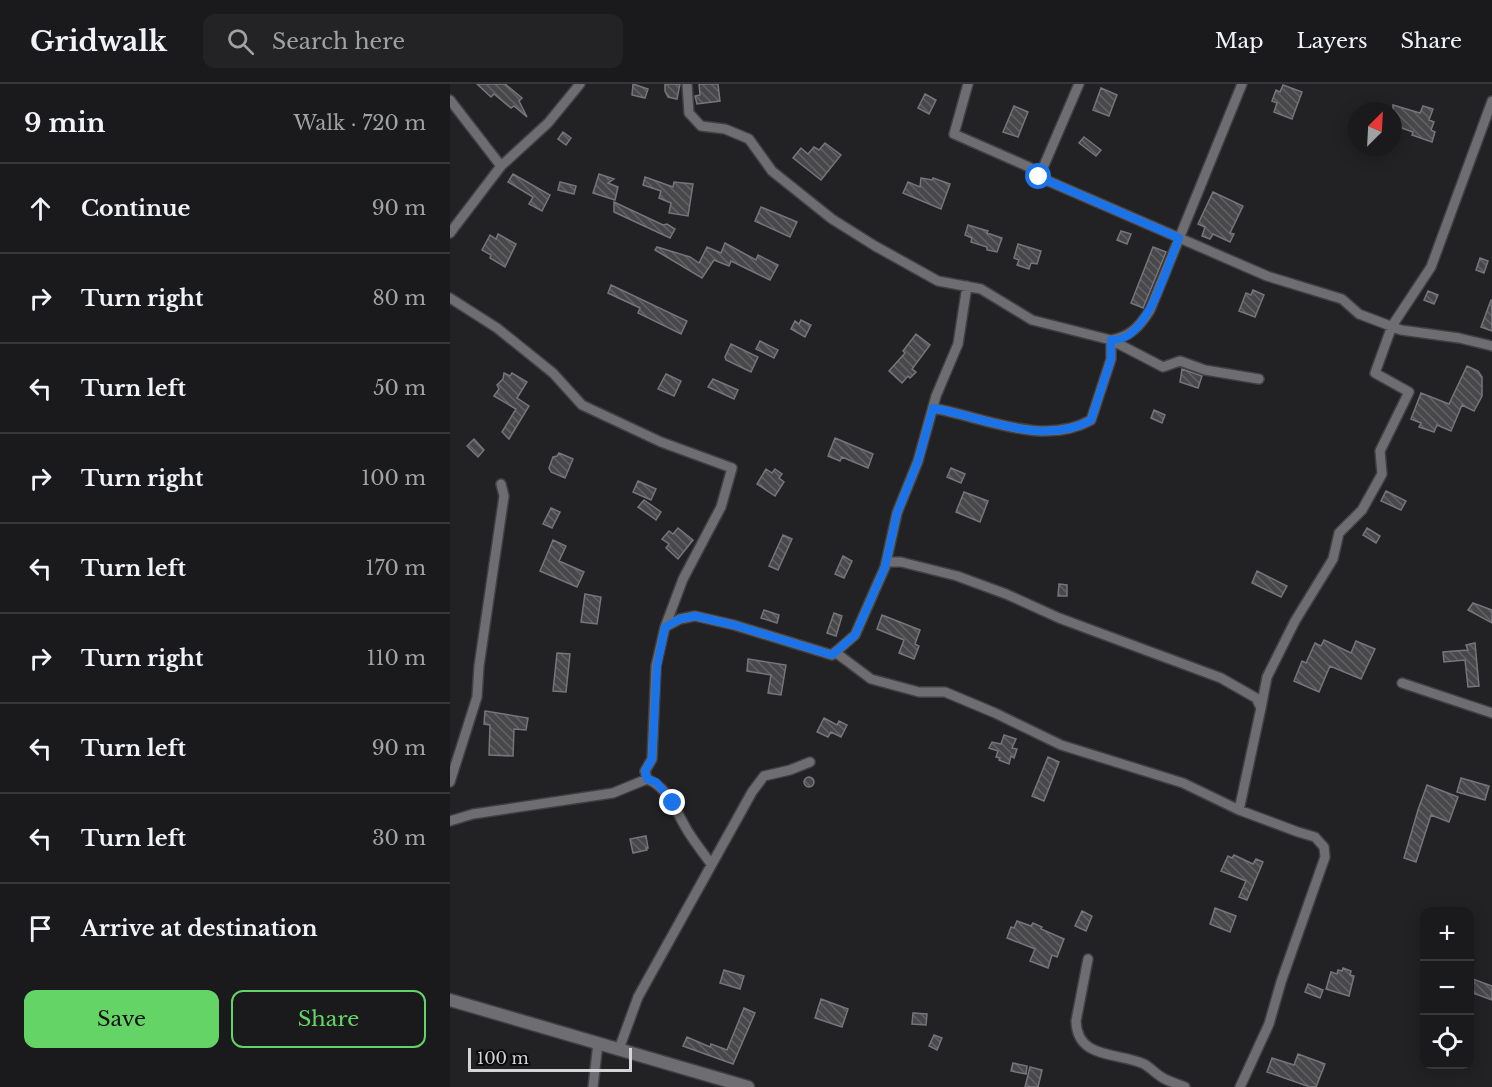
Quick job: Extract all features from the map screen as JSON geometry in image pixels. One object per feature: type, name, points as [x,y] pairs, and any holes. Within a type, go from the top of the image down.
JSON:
[{"type":"street","points":[[450,233],[501,166],[548,123],[580,84]]},
{"type":"street","points":[[687,84],[689,113],[701,126],[725,129],[748,139],[772,171],[832,219],[938,281],[981,289],[1032,320],[1111,340],[1163,367],[1180,361],[1205,370],[1259,380]]},
{"type":"street","points":[[968,84],[954,134],[1029,167],[1039,177],[1267,276],[1342,299],[1359,314],[1401,330],[1459,338],[1492,346]]},
{"type":"street","points":[[1039,177],[1079,84]]},
{"type":"street","points":[[1111,340],[1124,338],[1140,325],[1150,310],[1242,84]]},
{"type":"street","points":[[450,100],[501,166]]},
{"type":"street","points":[[1239,810],[1267,677],[1295,621],[1333,559],[1339,533],[1362,510],[1382,474],[1380,451],[1410,392],[1375,373],[1392,326],[1431,267],[1492,101]]},
{"type":"street","points":[[665,627],[680,619],[695,616],[734,625],[832,655],[855,635],[886,562],[897,513],[918,461],[933,408],[958,344],[967,286]]},
{"type":"street","points":[[450,298],[498,328],[544,366],[582,405],[661,442],[732,468],[721,507],[683,579],[665,627],[657,666],[652,759],[645,771],[647,779]]},
{"type":"street","points":[[933,408],[955,412],[985,423],[1035,431],[1078,428],[1091,420],[1111,359],[1111,340]]},
{"type":"street","points":[[450,783],[477,697],[479,666],[504,496],[501,484]]},
{"type":"street","points":[[886,562],[901,562],[957,576],[1006,594],[1059,618],[1221,678],[1256,698],[1261,708]]},
{"type":"street","points":[[835,652],[871,679],[920,692],[945,692],[967,700],[1061,745],[1183,783],[1239,810],[1316,837],[1324,847],[1325,857],[1281,982],[1269,1024],[1240,1087]]},
{"type":"street","points":[[1402,683],[1492,713]]},
{"type":"street","points":[[618,1049],[638,997],[752,792],[764,776],[790,770],[810,762]]},
{"type":"street","points":[[450,821],[473,814],[613,793],[647,779],[656,782],[673,803],[688,832],[711,864]]},
{"type":"street","points":[[1088,959],[1076,1021],[1076,1031],[1080,1041],[1101,1053],[1143,1064],[1164,1079],[1185,1087]]},
{"type":"street","points":[[450,1000],[748,1087]]},
{"type":"street","points":[[592,1087],[598,1043]]},
{"type":"building","points":[[477,84],[505,84],[522,98],[519,101],[527,117],[494,94],[491,97]]},
{"type":"building","points":[[633,84],[648,89],[645,98],[632,95]]},
{"type":"building","points":[[665,84],[680,84],[677,99],[668,97]]},
{"type":"building","points":[[699,84],[718,84],[720,101],[697,104],[695,96],[700,95]]},
{"type":"building","points":[[1283,85],[1302,92],[1292,119],[1274,112],[1277,103],[1272,101],[1276,90],[1280,92]]},
{"type":"building","points":[[1101,88],[1117,95],[1109,116],[1093,110]]},
{"type":"building","points":[[925,94],[936,100],[929,114],[918,108]]},
{"type":"building","points":[[1014,106],[1028,112],[1018,137],[1003,132]]},
{"type":"building","points":[[1423,106],[1433,109],[1429,120],[1434,122],[1431,130],[1435,132],[1432,142],[1412,135],[1413,132],[1402,128],[1402,108],[1420,113]]},
{"type":"building","points":[[563,132],[571,138],[566,145],[558,139]]},
{"type":"building","points":[[1084,137],[1101,150],[1096,156],[1079,143]]},
{"type":"building","points":[[825,143],[841,155],[821,180],[793,158],[801,148],[808,154],[814,147],[819,150]]},
{"type":"building","points":[[513,174],[550,195],[542,211],[529,204],[533,197],[508,182]]},
{"type":"building","points":[[599,174],[614,179],[608,183],[618,187],[615,200],[593,193]]},
{"type":"building","points":[[645,177],[673,187],[674,182],[693,184],[688,216],[669,213],[671,203],[659,198],[661,191],[643,185]]},
{"type":"building","points":[[921,178],[932,180],[933,178],[950,184],[941,209],[903,193],[908,182],[920,187]]},
{"type":"building","points":[[560,182],[576,186],[574,194],[558,190]]},
{"type":"building","points":[[1213,192],[1243,206],[1230,233],[1234,234],[1230,242],[1213,234],[1210,239],[1202,236],[1205,227],[1198,224]]},
{"type":"building","points":[[614,202],[675,229],[670,238],[614,212]]},
{"type":"building","points":[[761,207],[797,222],[790,237],[755,221]]},
{"type":"building","points":[[968,225],[1002,238],[997,252],[971,242],[972,238],[965,235]]},
{"type":"building","points":[[1121,231],[1131,234],[1127,244],[1117,240]]},
{"type":"building","points":[[498,234],[516,244],[505,267],[482,250],[490,235],[496,239]]},
{"type":"building","points":[[725,243],[756,260],[758,255],[778,265],[770,280],[731,261],[729,266],[714,260],[702,278],[655,250],[657,247],[690,257],[699,263],[707,247],[721,253]]},
{"type":"building","points":[[1018,244],[1041,251],[1037,264],[1031,263],[1029,269],[1017,265],[1019,260],[1014,258]]},
{"type":"building","points":[[1153,247],[1166,252],[1143,308],[1131,303]]},
{"type":"building","points":[[1480,258],[1488,261],[1484,273],[1476,270]]},
{"type":"building","points":[[611,285],[687,321],[681,334],[638,313],[640,308],[608,293]]},
{"type":"building","points":[[1253,290],[1264,295],[1255,317],[1239,311],[1246,293],[1251,295]]},
{"type":"building","points":[[1428,291],[1438,295],[1434,304],[1424,300]]},
{"type":"building","points":[[1492,301],[1492,331],[1481,327]]},
{"type":"building","points":[[801,320],[811,325],[805,337],[791,329],[795,321],[799,324]]},
{"type":"building","points":[[916,334],[930,345],[912,369],[916,372],[902,383],[889,371],[905,353],[903,351]]},
{"type":"building","points":[[760,341],[778,350],[774,358],[756,349]]},
{"type":"building","points":[[731,344],[758,357],[751,372],[726,360],[725,357]]},
{"type":"building","points":[[1467,366],[1478,371],[1482,377],[1482,396],[1474,411],[1462,405],[1451,431],[1437,425],[1434,432],[1419,427],[1421,423],[1411,419],[1421,393],[1449,404]]},
{"type":"building","points":[[1182,369],[1202,376],[1198,388],[1180,382]]},
{"type":"building","points":[[504,373],[510,376],[512,373],[527,382],[517,398],[529,406],[509,439],[502,432],[516,409],[494,396]]},
{"type":"building","points":[[666,374],[681,381],[674,396],[658,389]]},
{"type":"building","points":[[713,379],[738,390],[734,399],[708,387]]},
{"type":"building","points":[[1154,410],[1165,415],[1162,423],[1151,418]]},
{"type":"building","points":[[835,438],[873,454],[868,468],[842,457],[840,461],[828,456]]},
{"type":"building","points":[[474,439],[484,450],[478,457],[467,446]]},
{"type":"building","points":[[559,453],[573,459],[565,478],[551,472],[549,468],[553,457]]},
{"type":"building","points":[[951,468],[965,474],[961,483],[947,477]]},
{"type":"building","points":[[766,469],[772,473],[775,469],[782,474],[779,478],[784,482],[775,496],[757,484]]},
{"type":"building","points":[[638,481],[656,489],[651,500],[633,492]]},
{"type":"building","points":[[1386,491],[1406,501],[1401,510],[1381,501]]},
{"type":"building","points":[[964,492],[988,501],[980,522],[956,512]]},
{"type":"building","points":[[644,500],[661,512],[656,520],[638,507]]},
{"type":"building","points":[[551,508],[560,512],[552,528],[543,524]]},
{"type":"building","points":[[678,528],[693,540],[678,559],[666,548],[669,544],[662,539],[669,531],[673,534]]},
{"type":"building","points":[[1367,528],[1380,536],[1376,543],[1363,535]]},
{"type":"building","points":[[783,535],[792,539],[778,570],[769,566]]},
{"type":"building","points":[[553,540],[566,546],[559,561],[584,572],[577,587],[540,571]]},
{"type":"building","points":[[843,556],[852,561],[844,578],[835,574]]},
{"type":"building","points":[[1257,571],[1287,586],[1281,597],[1252,583]]},
{"type":"building","points":[[1059,584],[1067,585],[1067,596],[1058,596]]},
{"type":"building","points":[[585,594],[601,597],[597,624],[581,622]]},
{"type":"building","points":[[1473,603],[1492,610],[1492,623],[1468,610]]},
{"type":"building","points":[[764,610],[779,615],[777,623],[761,618]]},
{"type":"building","points":[[834,613],[842,616],[836,636],[827,633]]},
{"type":"building","points":[[882,615],[920,630],[915,644],[919,646],[914,659],[899,653],[904,640],[877,629]]},
{"type":"building","points":[[1324,640],[1351,653],[1356,641],[1375,649],[1361,679],[1330,666],[1319,692],[1294,681],[1302,661],[1306,663],[1315,643],[1321,646]]},
{"type":"building","points":[[1475,643],[1479,686],[1468,687],[1465,660],[1444,662],[1443,652],[1468,650],[1466,645]]},
{"type":"building","points":[[557,653],[570,654],[566,692],[553,691]]},
{"type":"building","points":[[748,659],[786,665],[781,695],[768,693],[771,675],[747,671]]},
{"type":"building","points":[[485,711],[528,718],[526,730],[514,729],[513,756],[489,755],[490,725],[484,724]]},
{"type":"building","points":[[824,718],[837,725],[839,721],[847,725],[841,737],[831,732],[828,737],[817,732]]},
{"type":"building","points":[[1004,735],[1016,739],[1012,748],[1017,749],[1014,758],[1011,756],[1009,764],[996,757],[998,751],[989,748],[992,742],[1001,744]]},
{"type":"building","points":[[1048,757],[1059,762],[1044,801],[1032,796]]},
{"type":"building","points":[[809,777],[813,778],[813,786],[809,787],[805,786],[804,782],[805,778]]},
{"type":"building","points":[[1461,778],[1489,786],[1485,800],[1457,792]]},
{"type":"building","points":[[1427,785],[1458,797],[1449,822],[1431,815],[1416,862],[1404,858]]},
{"type":"building","points":[[646,836],[647,850],[633,853],[630,839]]},
{"type":"building","points":[[1234,855],[1253,864],[1256,859],[1263,862],[1247,900],[1239,897],[1246,881],[1221,871],[1228,856],[1232,858]]},
{"type":"building","points":[[1215,908],[1236,916],[1230,932],[1210,924]]},
{"type":"building","points":[[1082,911],[1092,916],[1086,931],[1075,926]]},
{"type":"building","points":[[1017,921],[1031,926],[1033,923],[1064,939],[1057,957],[1052,955],[1048,968],[1030,961],[1035,949],[1007,938],[1011,927],[1014,928]]},
{"type":"building","points":[[1343,968],[1351,971],[1350,975],[1354,976],[1349,996],[1326,989],[1331,972],[1337,974],[1338,970],[1342,971]]},
{"type":"building","points":[[724,970],[744,976],[740,989],[720,983]]},
{"type":"building","points":[[1474,979],[1492,986],[1492,1000],[1474,993]]},
{"type":"building","points":[[1308,984],[1323,990],[1320,998],[1305,992]]},
{"type":"building","points":[[821,999],[848,1009],[842,1027],[815,1018]]},
{"type":"building","points":[[744,1008],[755,1013],[733,1064],[683,1046],[687,1037],[710,1047],[711,1044],[727,1050]]},
{"type":"building","points":[[913,1013],[927,1014],[926,1025],[912,1024]]},
{"type":"building","points":[[934,1035],[942,1038],[937,1050],[929,1046]]},
{"type":"building","points":[[1298,1054],[1325,1064],[1316,1087],[1267,1072],[1272,1058],[1294,1065]]},
{"type":"building","points":[[1013,1063],[1027,1066],[1026,1074],[1011,1071]]},
{"type":"building","points":[[1030,1067],[1042,1070],[1038,1087],[1025,1087]]},
{"type":"route","points":[[673,803],[656,782],[647,779],[645,771],[652,759],[658,654],[665,627],[680,619],[695,616],[734,625],[832,655],[855,635],[885,567],[897,513],[918,461],[933,408],[955,412],[985,423],[1035,431],[1078,428],[1091,420],[1111,359],[1111,340],[1124,338],[1140,325],[1150,310],[1179,238],[1039,177]]}]
